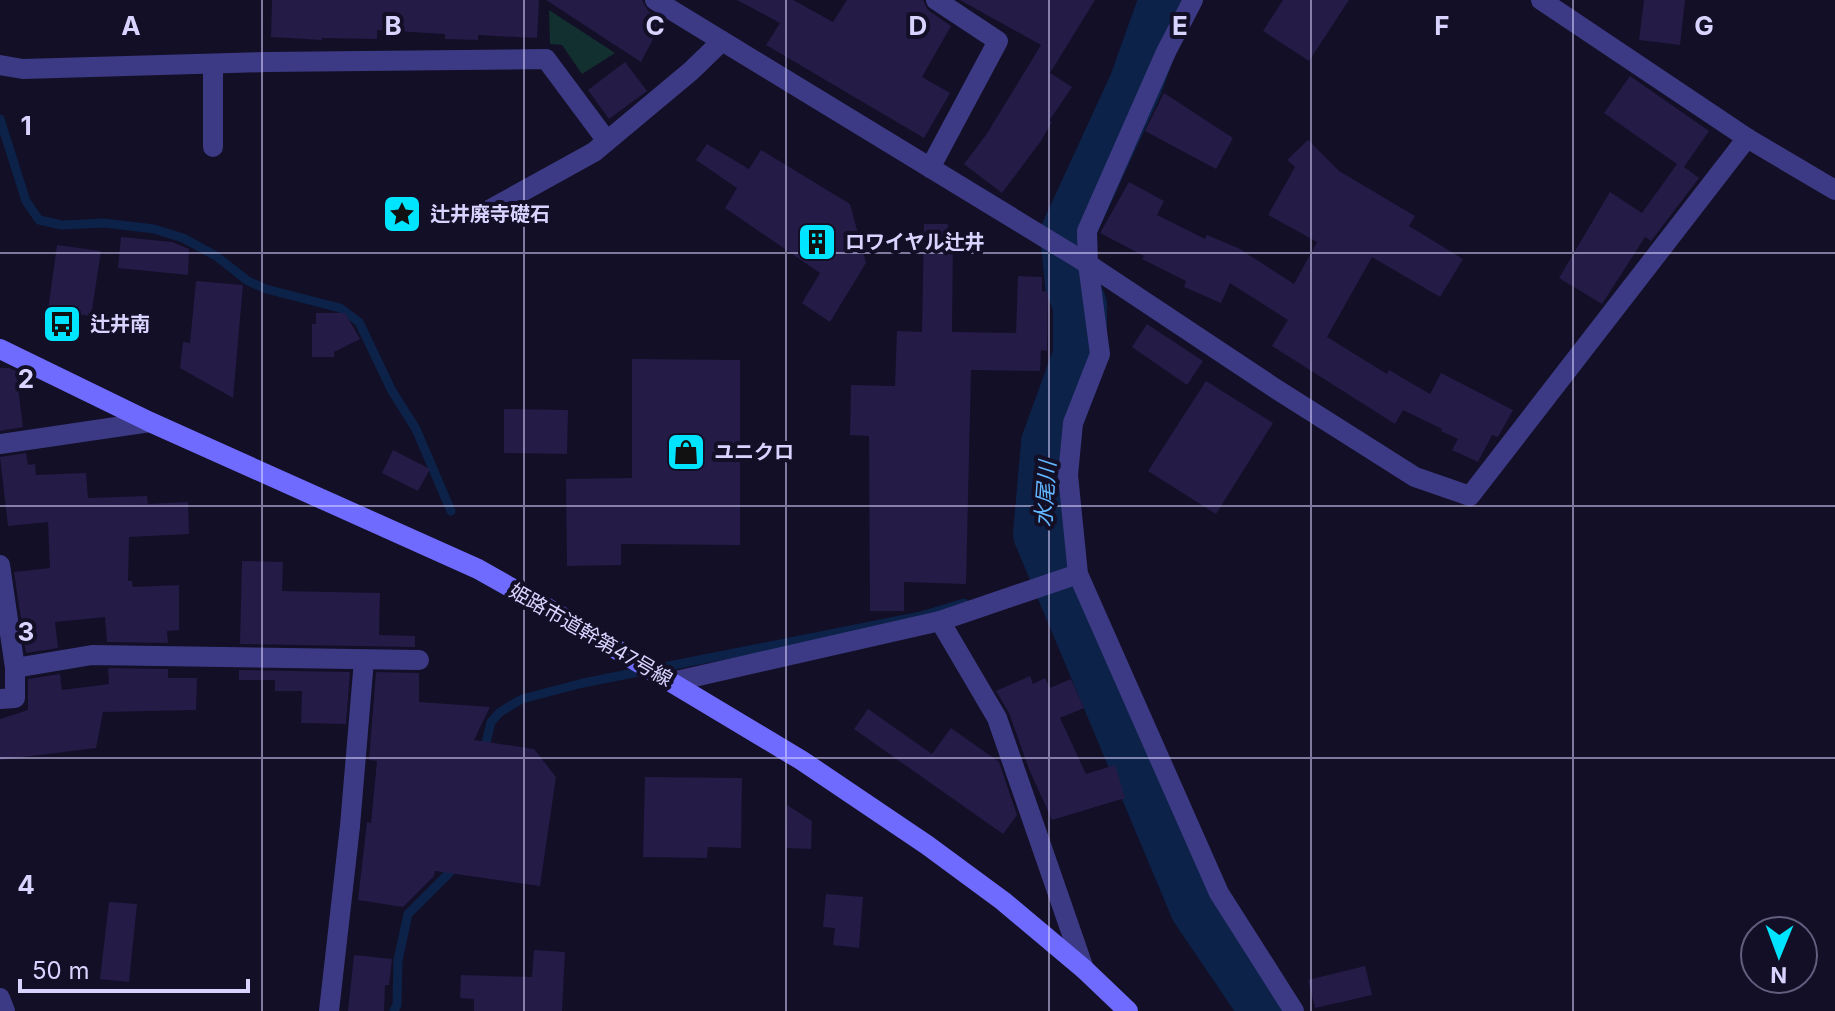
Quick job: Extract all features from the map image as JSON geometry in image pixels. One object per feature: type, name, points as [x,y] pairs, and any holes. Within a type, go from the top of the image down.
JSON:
[{"type":"street","points":[[655,0],[1088,264],[1415,477],[1470,496],[1747,138]]},
{"type":"street","points":[[930,168],[998,41],[936,0]]},
{"type":"street","points":[[1193,0],[1166,52],[1087,231],[1088,264],[1100,354],[1073,423],[1068,475],[1078,574],[1219,893],[1294,1011]]},
{"type":"street","points":[[1541,0],[1747,138],[1835,190]]},
{"type":"street","points":[[480,215],[594,152],[722,41]]},
{"type":"street","points":[[0,65],[23,69],[546,59],[607,141]]},
{"type":"street","points":[[213,64],[213,147]]},
{"type":"street","name":"姫路市道幹第47号線","points":[[0,349],[150,422],[478,569],[672,682],[801,760],[927,845],[1003,901],[1084,969],[1128,1011]]},
{"type":"street","points":[[0,444],[150,422]]},
{"type":"street","points":[[0,565],[15,668],[15,698],[0,699]]},
{"type":"street","points":[[672,682],[940,621],[1078,574]]},
{"type":"street","points":[[940,621],[997,718],[1084,969]]},
{"type":"street","points":[[15,668],[92,655],[419,660]]},
{"type":"street","points":[[329,1011],[350,826],[364,660]]},
{"type":"street","points":[[0,998],[5,1011]]},
{"type":"green space","points":[[549,10],[615,53],[582,74],[562,45],[550,44]]},
{"type":"building","points":[[272,0],[539,0],[537,38],[478,35],[478,40],[445,39],[445,34],[377,30],[377,39],[271,37]]},
{"type":"building","points":[[546,0],[642,0],[648,11],[663,20],[641,62]]},
{"type":"building","points":[[737,0],[793,0],[833,22],[847,0],[923,0],[928,10],[951,26],[922,77],[950,93],[924,138],[766,45],[780,23]]},
{"type":"building","points":[[960,0],[1095,0],[1050,73],[1072,87],[1049,121],[1052,122],[1041,141],[1002,193],[964,164],[986,135],[1041,45]]},
{"type":"building","points":[[1283,0],[1349,0],[1309,61],[1263,31]]},
{"type":"building","points":[[1644,0],[1685,0],[1680,45],[1639,40]]},
{"type":"building","points":[[625,62],[647,91],[609,119],[588,90]]},
{"type":"building","points":[[1630,76],[1709,131],[1684,167],[1699,178],[1651,241],[1645,237],[1602,304],[1559,278],[1610,192],[1642,213],[1677,164],[1604,113]]},
{"type":"building","points":[[1164,93],[1233,138],[1216,169],[1145,131]]},
{"type":"building","points":[[1308,140],[1339,171],[1415,216],[1409,226],[1463,259],[1440,297],[1372,257],[1327,337],[1387,374],[1389,370],[1430,394],[1441,373],[1513,410],[1498,437],[1492,435],[1478,462],[1452,450],[1458,439],[1442,429],[1403,410],[1395,424],[1272,346],[1288,320],[1230,283],[1221,303],[1184,287],[1186,281],[1100,233],[1129,182],[1164,201],[1157,215],[1205,239],[1207,235],[1238,248],[1294,284],[1317,242],[1268,215],[1295,167],[1287,160]]},
{"type":"building","name":"ロワイヤル辻井","points":[[707,144],[749,169],[761,150],[850,204],[866,263],[830,322],[802,303],[820,273],[725,208],[737,188],[696,160]]},
{"type":"building","points":[[924,224],[948,224],[947,239],[953,239],[952,332],[1016,333],[1018,276],[1042,277],[1042,291],[1048,292],[1047,351],[1041,350],[1040,371],[971,370],[966,584],[904,582],[904,611],[870,611],[869,436],[850,435],[851,385],[895,386],[897,331],[922,332]]},
{"type":"building","points":[[121,237],[172,242],[189,249],[188,275],[118,268]]},
{"type":"building","points":[[57,245],[101,251],[91,316],[48,310]]},
{"type":"building","points":[[196,281],[243,285],[233,398],[180,368],[183,342],[190,343]]},
{"type":"building","points":[[316,313],[345,313],[360,339],[334,352],[334,357],[312,357],[312,324],[316,324]]},
{"type":"building","points":[[1147,324],[1203,361],[1187,385],[1132,347]]},
{"type":"building","name":"ユニクロ","points":[[632,359],[740,360],[740,545],[621,544],[621,565],[567,566],[566,479],[632,478]]},
{"type":"building","points":[[0,368],[16,371],[23,427],[0,431]]},
{"type":"building","points":[[1206,381],[1273,423],[1216,514],[1148,471]]},
{"type":"building","points":[[504,409],[568,410],[567,454],[504,453]]},
{"type":"building","points":[[393,450],[430,469],[418,491],[382,473]]},
{"type":"building","points":[[26,453],[28,465],[35,464],[36,475],[86,473],[88,498],[147,496],[148,504],[188,502],[189,534],[129,537],[128,581],[132,581],[133,587],[179,585],[179,630],[167,631],[168,643],[107,642],[105,617],[55,622],[58,648],[26,653],[14,572],[50,568],[48,522],[8,526],[0,457]]},
{"type":"building","points":[[242,561],[283,562],[282,591],[380,593],[379,635],[415,636],[415,647],[240,644]]},
{"type":"building","points":[[108,668],[168,669],[168,678],[197,678],[196,710],[103,712],[96,748],[0,760],[0,719],[28,710],[28,679],[60,674],[62,690],[109,684]]},
{"type":"building","points":[[239,670],[350,672],[346,724],[301,723],[302,691],[275,691],[275,680],[239,680]]},
{"type":"building","points":[[376,672],[419,673],[419,702],[490,707],[474,740],[534,749],[556,777],[540,886],[435,871],[434,876],[403,907],[358,900],[367,822],[371,823],[377,761],[369,760]]},
{"type":"building","points":[[1030,676],[1033,684],[1045,678],[1050,688],[1071,679],[1084,708],[1060,718],[1086,774],[1115,765],[1125,798],[1052,820],[1009,713],[996,691]]},
{"type":"building","points":[[868,709],[932,754],[951,728],[999,762],[1017,815],[1003,834],[854,729]]},
{"type":"building","points":[[645,777],[742,778],[741,848],[708,847],[707,858],[643,857]]},
{"type":"building","points":[[787,805],[812,821],[811,849],[786,848]]},
{"type":"building","points":[[826,894],[863,897],[859,948],[833,945],[835,928],[823,927]]},
{"type":"building","points":[[109,902],[137,904],[129,982],[100,979]]},
{"type":"building","points":[[534,950],[565,952],[562,1011],[474,1011],[474,999],[460,998],[461,975],[532,977]]},
{"type":"building","points":[[354,955],[392,959],[389,985],[385,985],[384,1011],[348,1011]]},
{"type":"building","points":[[1365,966],[1372,995],[1315,1008],[1308,980]]},
{"type":"waterway","name":"水尾川","points":[[1166,0],[1136,84],[1067,234],[1072,285],[1080,305],[1080,355],[1048,443],[1040,534],[1197,908],[1267,1011]]},
{"type":"waterway","points":[[0,119],[26,201],[39,220],[62,225],[104,223],[154,229],[183,238],[216,256],[248,281],[266,289],[340,308],[359,322],[392,391],[416,429],[451,511]]},
{"type":"waterway","points":[[484,751],[491,722],[500,712],[522,699],[583,683],[921,616],[964,603]]},
{"type":"waterway","points":[[394,1011],[397,1005],[398,960],[408,914],[457,865]]},
{"type":"place","name":"辻井廃寺礎石","points":[[402,214]]},
{"type":"place","name":"ロワイヤル辻井","points":[[817,242]]},
{"type":"place","name":"辻井南","points":[[62,324]]},
{"type":"place","name":"ユニクロ","points":[[686,452]]}]
